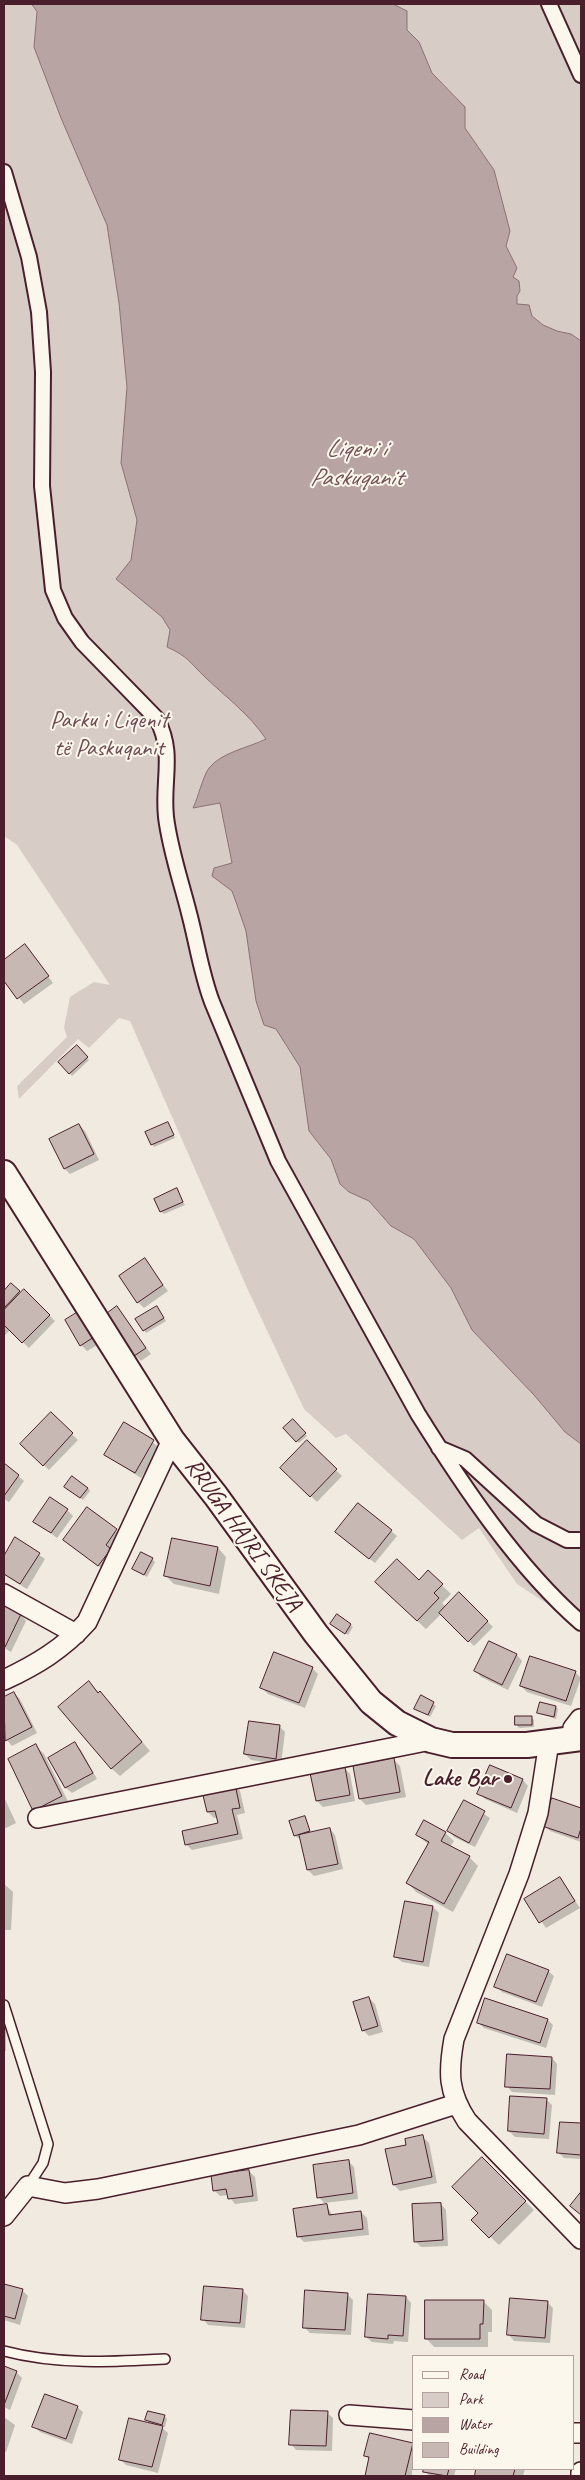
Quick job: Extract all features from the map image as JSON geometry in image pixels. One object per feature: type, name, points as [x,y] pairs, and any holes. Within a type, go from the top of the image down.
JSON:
[{"type":"street","points":[[549,4],[581,75]]},
{"type":"street","points":[[4,172],[29,257],[39,312],[44,372],[42,486],[53,590],[65,618],[82,642],[157,719],[164,734],[168,749],[164,796],[170,846],[190,916],[203,976],[212,1002],[278,1161],[388,1362],[439,1448],[522,1562],[548,1592],[581,1623]]},
{"type":"street","name":"RRUGA HAJRI SKEJA","points":[[4,1173],[172,1440],[344,1671],[371,1702],[397,1723],[431,1740],[452,1745],[527,1745],[549,1742],[578,1728]]},
{"type":"street","points":[[4,1680],[46,1658],[76,1634],[87,1622],[100,1598],[172,1440]]},
{"type":"street","points":[[439,1448],[465,1458],[536,1524],[567,1540],[581,1540]]},
{"type":"street","points":[[4,1594],[76,1634]]},
{"type":"street","points":[[38,1818],[431,1740]]},
{"type":"street","points":[[549,1742],[538,1814],[522,1866],[454,2040],[450,2063],[451,2088],[456,2104],[472,2127],[581,2239]]},
{"type":"street","points":[[4,2216],[28,2186],[65,2193],[98,2189],[359,2135],[456,2104]]},
{"type":"street","points":[[349,2416],[412,2420]]},
{"type":"lane","points":[[4,2005],[48,2144],[43,2163],[28,2186]]},
{"type":"lane","points":[[4,2351],[56,2361],[101,2362],[165,2359]]},
{"type":"green space","name":"Parku i Liqenit të Paskuqanit","points":[[4,4],[32,4],[37,12],[35,31],[61,118],[107,225],[119,303],[127,387],[121,463],[137,520],[131,560],[147,603],[162,617],[170,630],[167,647],[189,660],[245,714],[266,739],[229,754],[208,769],[193,808],[220,803],[232,864],[214,868],[212,876],[232,891],[236,902],[246,931],[256,1001],[264,1025],[276,1029],[300,1067],[309,1131],[331,1159],[340,1184],[349,1192],[369,1201],[391,1226],[414,1239],[451,1288],[472,1330],[534,1395],[565,1432],[581,1444],[581,1630],[567,1617],[517,1584],[479,1528],[462,1540],[346,1434],[336,1438],[304,1409],[248,1290],[130,1021],[119,1018],[89,1048],[78,1039],[19,1099],[17,1086],[67,1037],[64,1028],[70,997],[94,982],[110,985],[17,845],[4,836]]},
{"type":"green space","points":[[393,4],[581,4],[581,341],[573,336],[545,326],[517,304],[517,296],[520,291],[519,281],[513,277],[517,268],[506,246],[510,231],[494,170],[465,128],[465,107],[432,73],[419,42],[406,30],[406,11]]},
{"type":"water","name":"Liqeni i Paskuqanit","points":[[32,4],[393,4],[407,11],[407,30],[419,42],[432,73],[465,107],[465,128],[494,170],[510,231],[506,246],[517,268],[513,277],[519,281],[520,291],[517,296],[517,304],[529,305],[532,316],[543,325],[571,334],[581,341],[581,1444],[565,1432],[534,1395],[472,1330],[451,1288],[414,1239],[391,1226],[369,1201],[349,1192],[340,1184],[331,1159],[309,1131],[300,1067],[276,1029],[264,1025],[256,1001],[246,931],[236,902],[232,891],[212,876],[214,868],[232,863],[220,803],[193,808],[207,772],[214,763],[228,754],[266,739],[245,714],[188,660],[167,647],[170,630],[162,617],[116,579],[131,560],[137,520],[121,463],[127,387],[119,303],[107,225],[61,118],[34,47],[37,12]]},
{"type":"building","points":[[25,944],[49,976],[17,999],[4,981],[4,960]]},
{"type":"building","points":[[77,1045],[88,1057],[69,1074],[58,1062]]},
{"type":"building","points":[[168,1122],[174,1135],[151,1145],[145,1132]]},
{"type":"building","points":[[79,1124],[94,1154],[64,1169],[49,1139]]},
{"type":"building","points":[[177,1188],[183,1202],[160,1212],[154,1199]]},
{"type":"building","points":[[145,1258],[163,1285],[137,1303],[119,1276]]},
{"type":"building","points":[[11,1283],[20,1291],[4,1308],[4,1291]]},
{"type":"building","points":[[24,1289],[50,1315],[22,1343],[4,1325],[4,1310]]},
{"type":"building","points":[[117,1306],[146,1348],[134,1356],[105,1315]]},
{"type":"building","points":[[157,1306],[164,1318],[143,1331],[135,1319]]},
{"type":"building","points":[[78,1312],[94,1337],[80,1346],[65,1320]]},
{"type":"building","points":[[51,1412],[73,1433],[43,1466],[20,1444]]},
{"type":"building","points":[[293,1419],[306,1433],[296,1442],[283,1428]]},
{"type":"building","points":[[124,1422],[154,1440],[135,1473],[104,1455]]},
{"type":"building","points":[[307,1440],[337,1469],[310,1497],[280,1468]]},
{"type":"building","points":[[4,1463],[19,1475],[4,1496]]},
{"type":"building","points":[[72,1476],[88,1488],[80,1498],[64,1487]]},
{"type":"building","points":[[50,1497],[68,1509],[51,1533],[33,1522]]},
{"type":"building","points":[[358,1503],[392,1530],[369,1559],[335,1532]]},
{"type":"building","points":[[87,1507],[117,1529],[106,1545],[111,1549],[98,1566],[63,1540]]},
{"type":"building","points":[[15,1537],[40,1553],[20,1584],[4,1574],[4,1556]]},
{"type":"building","points":[[172,1538],[218,1547],[210,1586],[164,1576]]},
{"type":"building","points":[[141,1552],[153,1558],[144,1575],[132,1569]]},
{"type":"building","points":[[397,1559],[419,1580],[428,1570],[443,1584],[434,1593],[439,1598],[417,1621],[375,1582]]},
{"type":"building","points":[[459,1592],[488,1621],[468,1642],[439,1613]]},
{"type":"building","points":[[4,1605],[21,1614],[5,1647],[4,1646]]},
{"type":"building","points":[[337,1614],[351,1624],[345,1634],[330,1624]]},
{"type":"building","points":[[489,1641],[517,1654],[502,1685],[474,1671]]},
{"type":"building","points":[[274,1652],[313,1667],[299,1703],[260,1688]]},
{"type":"building","points":[[530,1656],[576,1671],[566,1701],[520,1686]]},
{"type":"building","points":[[89,1681],[98,1693],[100,1691],[142,1742],[111,1769],[58,1707]]},
{"type":"building","points":[[14,1692],[32,1727],[5,1741],[4,1697]]},
{"type":"building","points":[[421,1695],[434,1702],[428,1715],[414,1709]]},
{"type":"building","points":[[540,1702],[556,1706],[554,1717],[537,1713]]},
{"type":"building","points":[[515,1716],[532,1716],[532,1725],[515,1725]]},
{"type":"building","points":[[249,1721],[280,1725],[276,1759],[244,1754]]},
{"type":"building","points":[[75,1742],[93,1773],[65,1788],[48,1758]]},
{"type":"building","points":[[36,1744],[62,1796],[33,1811],[8,1759]]},
{"type":"building","points":[[394,1758],[400,1792],[359,1799],[353,1766]]},
{"type":"building","points":[[490,1765],[523,1779],[511,1808],[477,1794]]},
{"type":"building","points":[[345,1767],[350,1795],[316,1801],[310,1773]]},
{"type":"building","points":[[235,1784],[240,1808],[232,1809],[238,1834],[185,1845],[182,1831],[218,1823],[215,1811],[207,1812],[202,1791]]},
{"type":"building","points":[[552,1798],[581,1808],[581,1828],[578,1838],[542,1826]]},
{"type":"building","points":[[464,1800],[485,1811],[469,1843],[447,1831]]},
{"type":"building","points":[[305,1816],[310,1831],[294,1836],[289,1821]]},
{"type":"building","points":[[424,1820],[446,1832],[441,1841],[470,1856],[444,1904],[406,1883],[429,1842],[416,1835]]},
{"type":"building","points":[[330,1828],[338,1864],[307,1870],[299,1835]]},
{"type":"building","points":[[560,1877],[575,1901],[539,1923],[524,1899]]},
{"type":"building","points":[[405,1901],[433,1906],[423,1962],[394,1957]]},
{"type":"building","points":[[507,1954],[549,1970],[536,2002],[494,1987]]},
{"type":"building","points":[[369,1997],[378,2026],[362,2031],[353,2002]]},
{"type":"building","points":[[485,1998],[548,2019],[540,2043],[477,2023]]},
{"type":"building","points":[[507,2054],[552,2057],[550,2089],[505,2087]]},
{"type":"building","points":[[510,2096],[547,2098],[544,2134],[508,2131]]},
{"type":"building","points":[[560,2122],[581,2123],[581,2155],[557,2153]]},
{"type":"building","points":[[423,2135],[432,2177],[393,2185],[385,2149],[406,2145],[405,2139]]},
{"type":"building","points":[[482,2157],[526,2201],[489,2238],[471,2220],[478,2213],[452,2187]]},
{"type":"building","points":[[349,2160],[353,2193],[317,2198],[313,2165]]},
{"type":"building","points":[[249,2170],[253,2196],[228,2199],[226,2189],[213,2191],[211,2175]]},
{"type":"building","points":[[581,2192],[581,2215],[570,2206]]},
{"type":"building","points":[[441,2203],[443,2240],[414,2242],[412,2204]]},
{"type":"building","points":[[327,2204],[329,2215],[361,2211],[363,2229],[297,2237],[293,2209]]},
{"type":"building","points":[[4,2284],[23,2289],[15,2319],[4,2316]]},
{"type":"building","points":[[204,2286],[243,2289],[240,2323],[201,2320]]},
{"type":"building","points":[[305,2290],[348,2293],[345,2330],[303,2328]]},
{"type":"building","points":[[368,2294],[406,2296],[403,2336],[388,2335],[388,2339],[365,2337]]},
{"type":"building","points":[[510,2298],[548,2301],[545,2338],[507,2335]]},
{"type":"building","points":[[425,2300],[484,2300],[483,2324],[480,2324],[480,2339],[425,2339]]},
{"type":"building","points":[[4,2366],[17,2371],[4,2405]]},
{"type":"building","points":[[45,2394],[78,2406],[66,2439],[32,2427]]},
{"type":"building","points":[[291,2410],[328,2411],[326,2446],[289,2445]]},
{"type":"building","points":[[148,2411],[165,2415],[162,2425],[145,2420]]},
{"type":"building","points":[[129,2418],[163,2426],[152,2467],[119,2460]]},
{"type":"building","points":[[370,2433],[412,2443],[405,2476],[365,2476],[369,2457],[364,2456]]},
{"type":"building","points":[[424,2470],[449,2470],[447,2476],[423,2472]]},
{"type":"building","points":[[476,2470],[515,2470],[513,2476],[475,2476]]},
{"type":"place","name":"Lake Bar","points":[[508,1779]]}]
